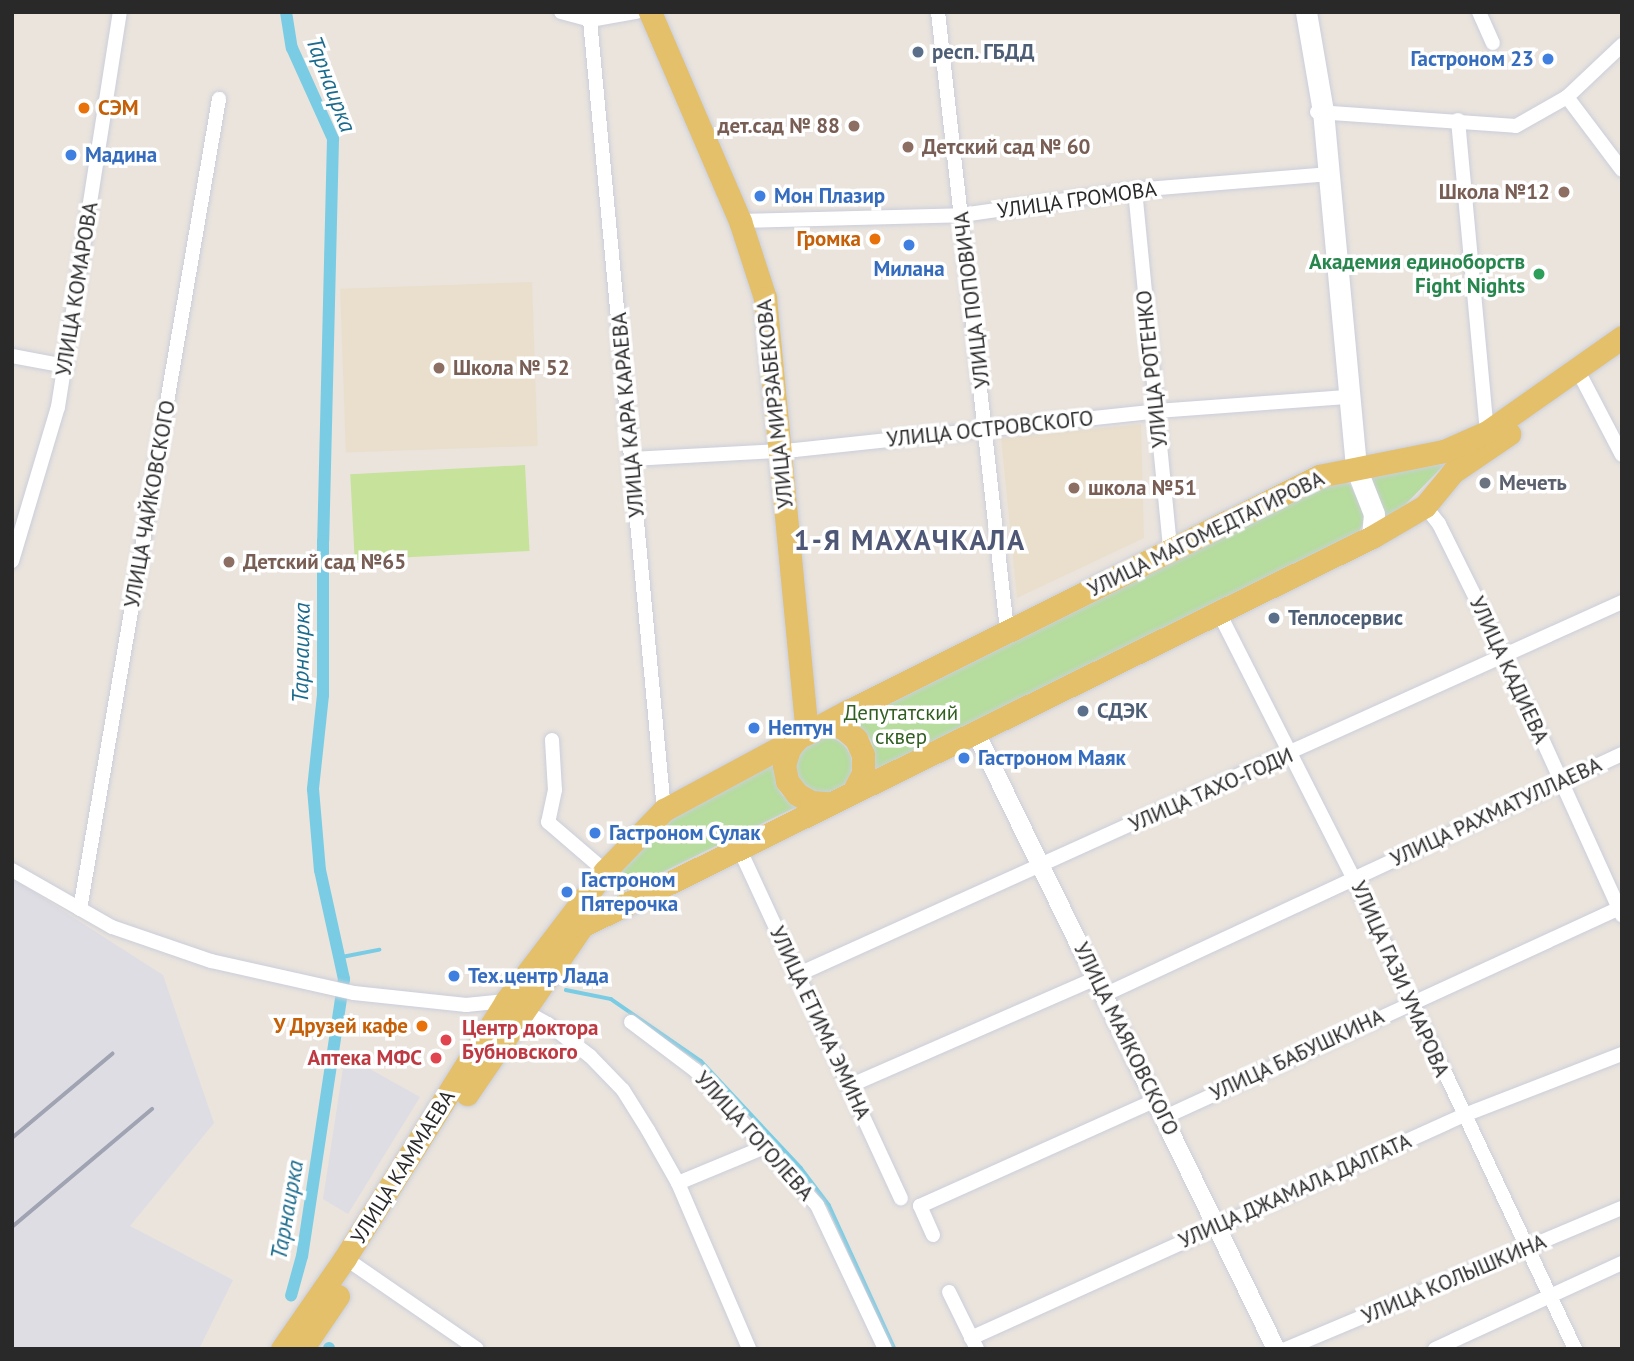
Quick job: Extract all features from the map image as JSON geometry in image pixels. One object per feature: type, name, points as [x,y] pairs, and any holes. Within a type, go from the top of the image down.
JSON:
[{"type":"main road","name":"УЛИЦА МИРЗАБЕКОВА","points":[[650,12],[746,220]]},
{"type":"main road","name":"УЛИЦА МИРЗАБЕКОВА","points":[[663,12],[777,296],[813,729]]},
{"type":"main road","points":[[1303,14],[1319,112],[1352,468],[1374,514],[1372,537]]},
{"type":"main road","name":"УЛИЦА МАГОМЕДТАГИРОВА","points":[[855,789],[1219,613],[1372,537],[1425,506],[1453,472],[1622,337]]},
{"type":"main road","name":"УЛИЦА МАГОМЕДТАГИРОВА","points":[[577,921],[605,871],[664,810],[813,729],[1170,548],[1319,476],[1444,451],[1487,432],[1579,373],[1622,355]]},
{"type":"main road","points":[[577,921],[739,848],[855,789],[863,773],[863,755],[850,733],[813,729],[789,749],[784,765],[787,781],[797,794],[811,802],[827,803]]},
{"type":"main road","name":"УЛИЦА КАММАЕВА","points":[[302,1349],[352,1262],[514,1006],[577,921]]},
{"type":"main road","name":"УЛИЦА КАММАЕВА","points":[[282,1349],[352,1262]]},
{"type":"street","name":"УЛИЦА КОМАРОВА","points":[[12,561],[43,470],[66,366],[120,12]]},
{"type":"street","points":[[561,12],[590,20],[636,12]]},
{"type":"street","name":"УЛИЦА ПОПОВИЧА","points":[[938,12],[1007,630]]},
{"type":"street","points":[[1479,12],[1493,43]]},
{"type":"street","name":"УЛИЦА КАРА КАРАЕВА","points":[[590,20],[664,810]]},
{"type":"street","points":[[1319,112],[1516,126],[1567,97],[1622,45]]},
{"type":"street","points":[[1567,97],[1622,170]]},
{"type":"street","name":"УЛИЦА ЧАЙКОВСКОГО","points":[[80,909],[219,99]]},
{"type":"street","points":[[1458,120],[1487,432]]},
{"type":"street","name":"УЛИЦА ГРОМОВА","points":[[746,220],[962,215],[1135,190],[1325,174]]},
{"type":"street","name":"УЛИЦА РОТЕНКО","points":[[1135,190],[1170,548]]},
{"type":"street","points":[[12,356],[66,366]]},
{"type":"street","points":[[1579,373],[1622,455]]},
{"type":"street","name":"УЛИЦА ОСТРОВСКОГО","points":[[631,459],[788,451],[1157,411],[1346,398]]},
{"type":"street","name":"УЛИЦА КАДИЕВА","points":[[1425,506],[1439,524],[1504,655],[1621,910]]},
{"type":"street","name":"УЛИЦА ТАХО-ГОДИ","points":[[799,974],[1041,864],[1292,755],[1622,602]]},
{"type":"street","name":"УЛИЦА ГАЗИ УМАРОВА","points":[[1219,613],[1353,877],[1462,1116],[1530,1248],[1574,1349]]},
{"type":"street","name":"УЛИЦА МАЯКОВСКОГО","points":[[975,731],[1276,1349]]},
{"type":"street","points":[[552,740],[555,790],[548,822],[605,871]]},
{"type":"street","name":"УЛИЦА РАХМАТУЛЛАЕВА","points":[[849,1086],[1100,986],[1353,877],[1622,754]]},
{"type":"street","name":"УЛИЦА ЕТИМА ЭМИНА","points":[[739,848],[901,1198]]},
{"type":"street","points":[[12,870],[112,927],[211,961],[354,993],[466,1005],[514,1006],[590,1056],[622,1090],[678,1183],[749,1349]]},
{"type":"street","name":"УЛИЦА БАБУШКИНА","points":[[1165,1117],[1410,1002],[1621,910]]},
{"type":"street","name":"УЛИЦА ГОГОЛЕВА","points":[[631,1022],[695,1070],[817,1205],[885,1349]]},
{"type":"street","name":"УЛИЦА ДЖАМАЛА ДАЛГАТА","points":[[974,1343],[1217,1225],[1462,1116],[1622,1054]]},
{"type":"street","points":[[933,1235],[920,1206],[1156,1100]]},
{"type":"street","points":[[678,1183],[765,1147]]},
{"type":"street","name":"УЛИЦА КОЛЫШКИНА","points":[[1286,1349],[1622,1208]]},
{"type":"street","points":[[352,1262],[477,1349]]},
{"type":"street","points":[[1435,1349],[1622,1263]]},
{"type":"street","points":[[949,1292],[974,1343]]},
{"type":"shaded area","name":"Школа № 52","points":[[532,282],[538,446],[346,453],[340,289]]},
{"type":"shaded area","name":"школа №51","points":[[1141,424],[1144,538],[1017,598],[1001,438]]},
{"type":"shaded area","points":[[12,878],[163,975],[214,1123],[130,1226],[233,1280],[199,1349],[12,1349]]},
{"type":"shaded area","points":[[345,1055],[420,1097],[348,1214],[323,1199]]},
{"type":"green space","points":[[1445,464],[1397,513],[1382,519],[1367,476]]},
{"type":"green space","points":[[525,465],[530,551],[355,560],[350,474]]},
{"type":"green space","name":"Депутатский сквер","points":[[1334,480],[1350,484],[1366,517],[1359,532],[872,772],[875,756],[871,740],[860,727],[845,720]]},
{"type":"green space","points":[[824,737],[839,742],[847,750],[852,765],[847,780],[839,788],[824,793],[809,788],[801,780],[796,765],[801,750],[809,742]]},
{"type":"green space","points":[[775,758],[776,784],[782,795],[798,806],[624,891],[614,881],[642,838],[670,814]]},
{"type":"waterway","name":"Тарнаирка","points":[[286,12],[292,48],[333,139],[323,541],[323,695],[313,789],[320,870],[344,979],[302,1256],[291,1296]]},
{"type":"waterway","points":[[342,957],[379,950]]},
{"type":"waterway","points":[[566,990],[611,999],[701,1061],[801,1168],[829,1205],[895,1349]]},
{"type":"railway","points":[[12,1138],[112,1054]]},
{"type":"railway","points":[[12,1227],[152,1109]]},
{"type":"place","name":"респ. ГБДД","points":[[918,52]]},
{"type":"place","name":"Гастроном 23","points":[[1548,59]]},
{"type":"place","name":"СЭМ","points":[[84,108]]},
{"type":"place","name":"дет.сад № 88","points":[[854,126]]},
{"type":"place","name":"Детский сад № 60","points":[[908,147]]},
{"type":"place","name":"Мадина","points":[[71,155]]},
{"type":"place","name":"Школа №12","points":[[1564,192]]},
{"type":"place","name":"Мон Плазир","points":[[760,196]]},
{"type":"place","name":"Громка","points":[[875,239]]},
{"type":"place","name":"Милана","points":[[909,245]]},
{"type":"place","name":"Академия единоборств Fight Nights","points":[[1539,274]]},
{"type":"place","name":"Школа № 52","points":[[439,368]]},
{"type":"place","name":"Мечеть","points":[[1485,483]]},
{"type":"place","name":"школа №51","points":[[1074,488]]},
{"type":"place","name":"Детский сад №65","points":[[229,562]]},
{"type":"place","name":"Теплосервис","points":[[1274,618]]},
{"type":"place","name":"СДЭК","points":[[1083,711]]},
{"type":"place","name":"Нептун","points":[[754,728]]},
{"type":"place","name":"Гастроном Маяк","points":[[964,758]]},
{"type":"place","name":"Гастроном Сулак","points":[[595,833]]},
{"type":"place","name":"Гастроном Пятерочка","points":[[567,892]]},
{"type":"place","name":"Тех.центр Лада","points":[[454,976]]},
{"type":"place","name":"У Друзей кафе","points":[[422,1026]]},
{"type":"place","name":"Центр доктора Бубновского","points":[[446,1040]]},
{"type":"place","name":"Аптека МФС","points":[[436,1058]]},
{"type":"district","name":"1-Я МАХАЧКАЛА","points":[[910,540]]}]
